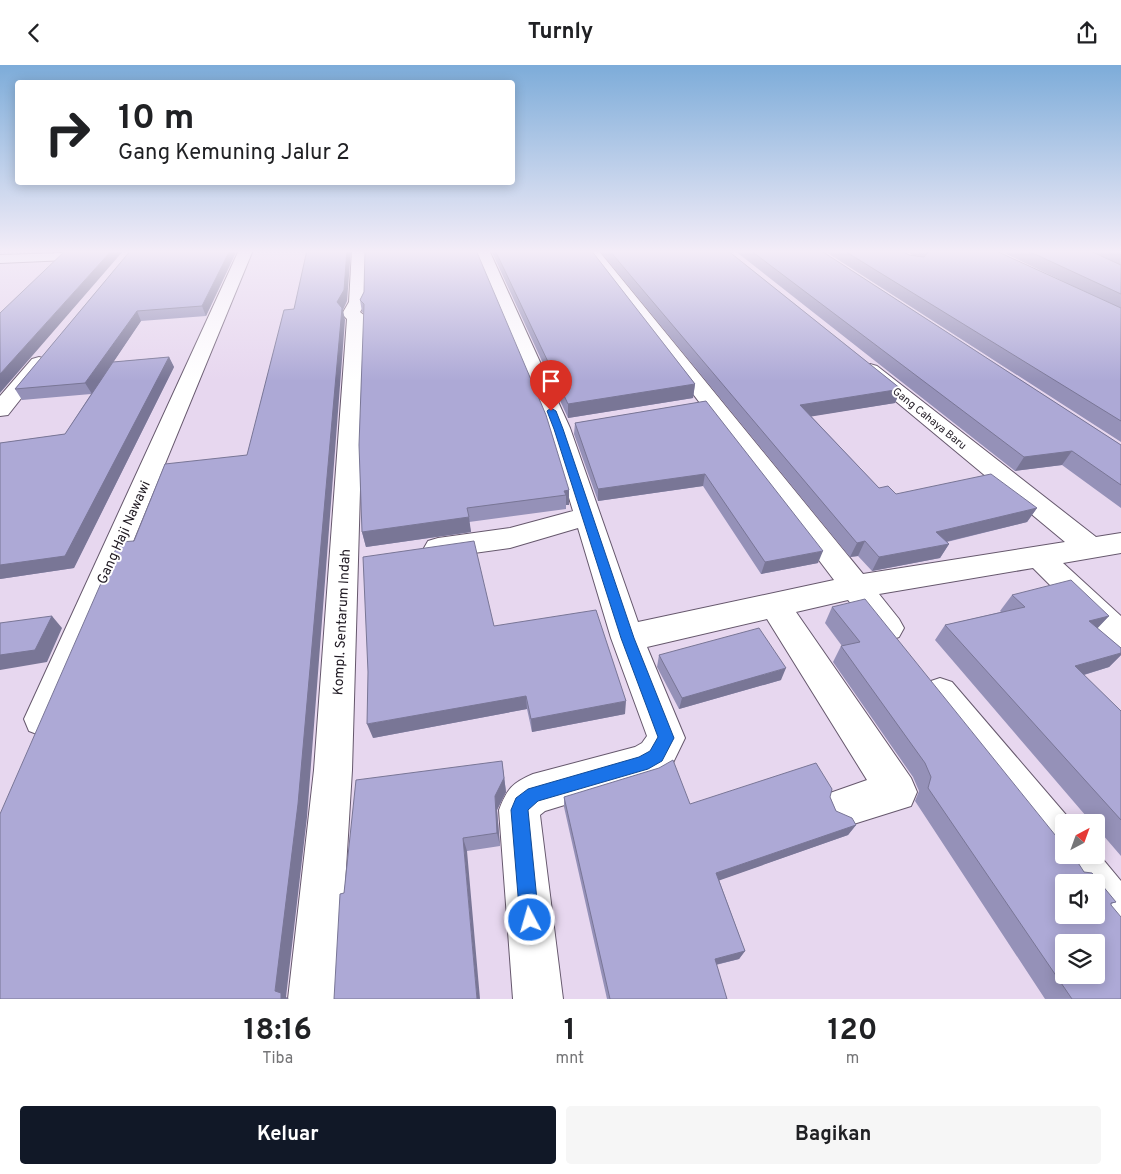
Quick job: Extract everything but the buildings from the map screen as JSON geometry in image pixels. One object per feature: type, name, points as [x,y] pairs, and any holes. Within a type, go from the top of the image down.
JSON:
[{"type":"street","name":"Gang Haji Nawawi","points":[[32,741],[227,294]]},
{"type":"street","name":"Kompl. Sentarum Indah","points":[[313,999],[333,770],[359,560],[356,316],[351,314],[353,307],[357,304],[357,294]]},
{"type":"street","points":[[503,294],[568,427],[588,517],[627,638],[666,738],[656,756],[642,764],[533,794],[519,810],[538,999]]},
{"type":"street","points":[[622,294],[700,404],[855,587],[904,648]]},
{"type":"street","points":[[0,410],[51,349]]},
{"type":"street","name":"Gang Cahaya Baru","points":[[853,355],[1091,548]]},
{"type":"street","points":[[412,552],[510,538],[588,517]]},
{"type":"street","points":[[627,638],[855,587],[1121,543]]},
{"type":"street","points":[[1039,557],[1121,636]]},
{"type":"street","points":[[775,606],[897,793],[844,807]]},
{"type":"street","points":[[922,671],[1055,834]]},
{"type":"street","points":[[1079,864],[1087,874]]},
{"type":"street","points":[[1105,897],[1121,916]]},
{"type":"route","points":[[530,920],[519,810],[522,804],[533,794],[642,764],[656,756],[666,738],[627,638],[559,429],[551,411]]}]
